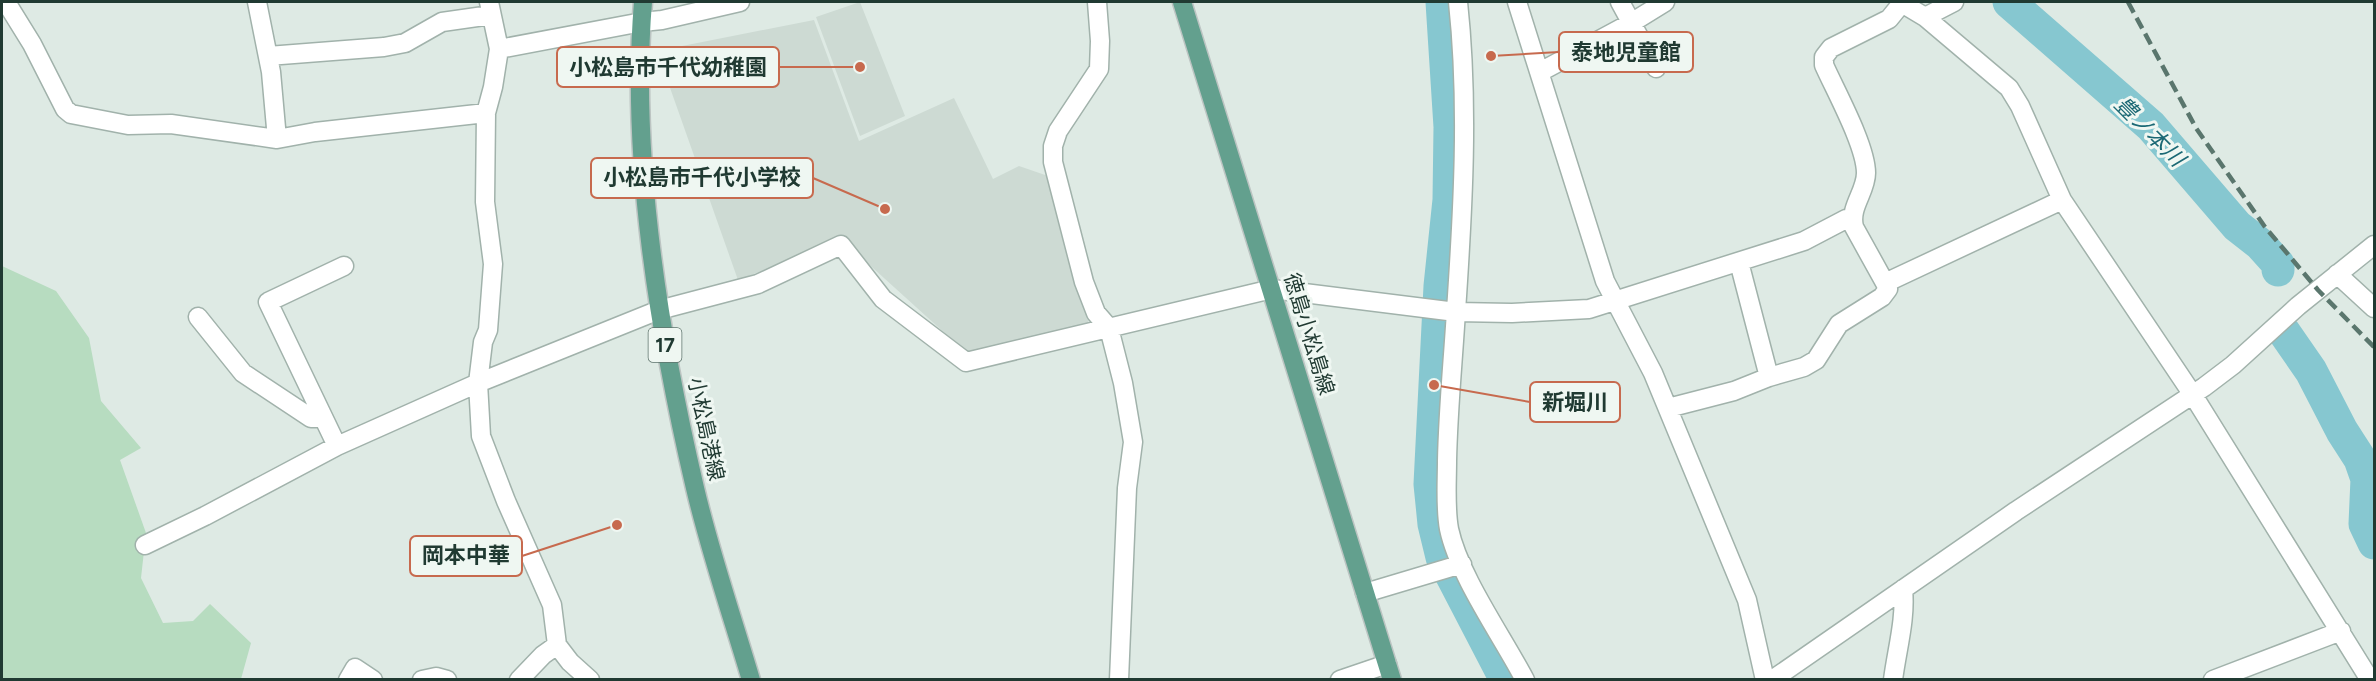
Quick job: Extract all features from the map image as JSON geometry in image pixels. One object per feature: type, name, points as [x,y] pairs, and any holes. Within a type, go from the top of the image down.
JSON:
[{"type":"main road","name":"小松島港線","points":[[643,2],[642,129],[659,310],[695,489],[751,680]]},
{"type":"main road","name":"徳島小松島線","points":[[1182,2],[1390,672]]},
{"type":"street","points":[[6,2],[32,44],[64,109],[71,114],[128,125],[171,124],[277,139],[315,132],[486,113]]},
{"type":"street","points":[[257,2],[268,56],[277,139]]},
{"type":"street","points":[[499,49],[662,20],[740,2]]},
{"type":"street","points":[[1097,2],[1100,41],[1099,69],[1058,131],[1053,146],[1053,162],[1084,282],[1096,313],[1109,328],[1123,383],[1133,442],[1127,488],[1119,680]]},
{"type":"street","points":[[1458,2],[1462,40],[1464,164],[1448,400],[1446,493],[1449,529],[1459,565],[1525,680]]},
{"type":"street","points":[[1517,2],[1598,259],[1615,301],[1653,373],[1747,600],[1765,680]]},
{"type":"street","points":[[1620,2],[1656,68]]},
{"type":"street","points":[[1540,72],[1665,2]]},
{"type":"street","points":[[1668,408],[1734,391],[1769,377],[1804,367],[1816,360],[1839,324],[1882,297],[1888,289],[1854,227],[1852,219],[1866,177],[1866,165],[1858,141],[1824,65],[1824,57],[1831,48],[1889,19],[1901,2],[1925,17],[2009,88],[2020,106],[2062,200],[2193,395],[2370,680]]},
{"type":"street","points":[[1925,17],[1954,2]]},
{"type":"street","points":[[268,56],[384,47],[405,43],[442,22],[490,8],[499,49],[494,87],[486,113],[485,202],[493,264],[488,330],[483,342],[478,383],[481,436],[506,501],[552,605],[557,645],[570,662],[590,680]]},
{"type":"street","points":[[1886,283],[2062,200]]},
{"type":"street","points":[[145,545],[337,446],[478,383],[659,310],[758,284],[841,245],[883,299],[966,362],[1272,289],[1453,311],[1512,313],[1589,309],[1804,241],[1846,219],[1852,219]]},
{"type":"street","points":[[1772,680],[2016,511],[2193,395],[2234,365],[2298,306],[2374,245]]},
{"type":"street","points":[[1739,262],[1769,377]]},
{"type":"street","points":[[337,446],[268,302],[344,266]]},
{"type":"street","points":[[2337,274],[2374,308]]},
{"type":"street","points":[[198,317],[243,373],[310,418],[323,417]]},
{"type":"street","points":[[1365,592],[1459,565]]},
{"type":"street","points":[[1893,680],[1905,610],[1904,589]]},
{"type":"street","points":[[2213,680],[2341,631]]},
{"type":"street","points":[[519,680],[543,655],[557,645]]},
{"type":"street","points":[[348,680],[355,668],[373,680]]},
{"type":"street","points":[[1340,680],[1390,672]]},
{"type":"street","points":[[422,680],[436,677],[447,680]]},
{"type":"shaded area","points":[[860,2],[905,116],[860,136],[816,17]]},
{"type":"shaded area","points":[[814,20],[859,141],[954,98],[993,179],[1019,166],[1048,176],[1089,324],[969,355],[842,240],[738,280],[657,51]]},
{"type":"green space","points":[[2,266],[56,291],[89,338],[101,401],[141,448],[120,460],[146,533],[141,578],[163,623],[193,621],[210,604],[251,643],[241,679],[2,680]]},
{"type":"waterway","points":[[1442,2],[1450,127],[1449,200],[1440,286],[1430,484],[1434,524],[1442,557],[1506,680]]},
{"type":"waterway","name":"豊ノ本川","points":[[2009,2],[2151,126],[2237,226],[2260,244],[2278,264],[2278,270]]},
{"type":"waterway","name":"豊ノ本川","points":[[2284,332],[2311,371],[2342,431],[2360,459],[2367,479],[2365,524],[2374,543]]},
{"type":"railway","points":[[2128,2],[2196,128],[2265,227],[2318,290],[2374,347]]},
{"type":"place","name":"泰地児童館","points":[[1491,56]]},
{"type":"place","name":"小松島市千代幼稚園","points":[[860,67]]},
{"type":"place","name":"小松島市千代小学校","points":[[885,209]]},
{"type":"place","name":"新堀川","points":[[1434,385]]},
{"type":"place","name":"岡本中華","points":[[617,525]]}]
